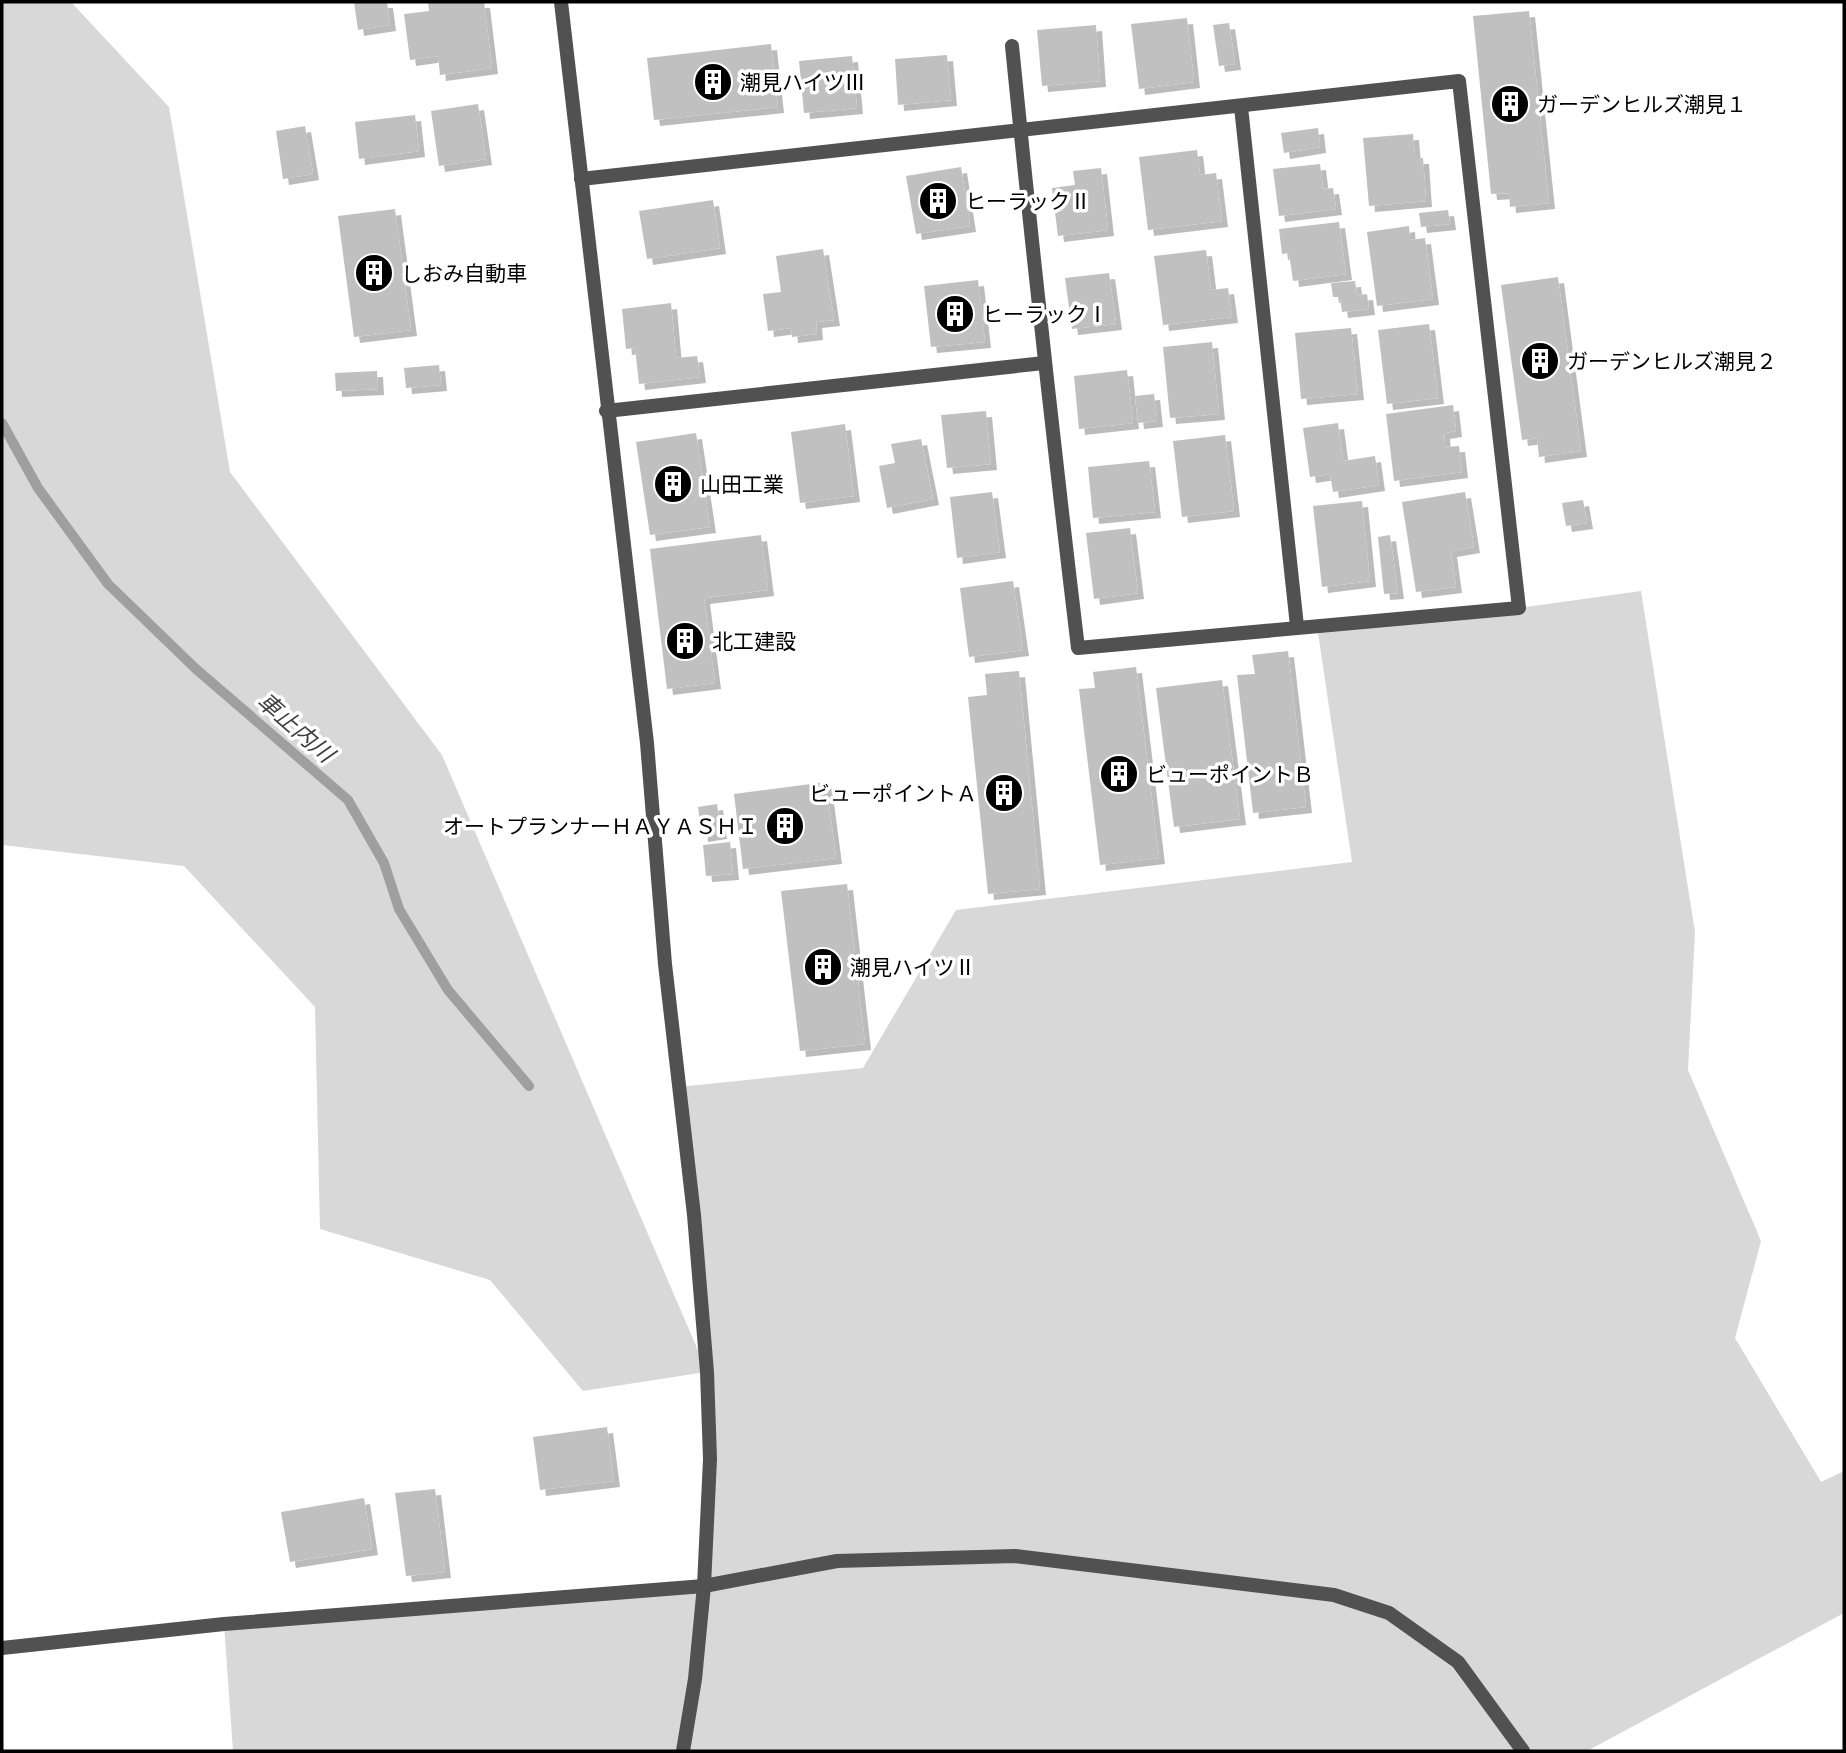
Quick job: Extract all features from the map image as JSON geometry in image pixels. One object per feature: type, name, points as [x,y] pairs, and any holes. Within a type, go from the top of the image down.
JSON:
[{"type":"street","points":[[561,2],[606,411],[647,743],[665,964],[694,1215],[710,1459],[704,1586],[683,1751]]},
{"type":"street","points":[[581,179],[1020,130],[1241,107],[1459,81],[1519,608],[1297,626],[1078,648],[1044,363],[1020,130],[1012,46]]},
{"type":"street","points":[[1241,107],[1297,626]]},
{"type":"street","points":[[606,411],[1044,363]]},
{"type":"street","points":[[2,1648],[224,1625],[704,1586],[837,1561],[1015,1556],[1334,1595],[1389,1613],[1458,1662],[1523,1751]]},
{"type":"shaded area","points":[[2,2],[71,2],[169,107],[230,472],[442,755],[706,1369],[678,1087],[863,1068],[956,910],[1352,862],[1317,626],[1519,608],[1641,591],[1695,932],[1688,1070],[1761,1241],[1735,1338],[1821,1482],[1844,1471],[1844,1613],[1587,1751],[233,1751],[224,1624],[704,1586],[706,1372],[583,1391],[490,1280],[320,1229],[315,1007],[184,866],[2,845]]},
{"type":"building","points":[[354,2],[387,2],[390,25],[358,30]]},
{"type":"building","points":[[428,2],[484,2],[492,68],[440,75],[438,56],[410,60],[404,14],[429,11]]},
{"type":"building","name":"ガーデンヒルズ潮見１","points":[[1529,11],[1549,203],[1510,207],[1509,193],[1491,194],[1473,16]]},
{"type":"building","points":[[1187,18],[1194,82],[1139,89],[1131,24]]},
{"type":"building","points":[[1229,23],[1235,64],[1219,66],[1213,25]]},
{"type":"building","points":[[1096,25],[1100,81],[1042,86],[1037,30]]},
{"type":"building","name":"潮見ハイツⅢ","points":[[771,44],[778,107],[654,120],[647,58]]},
{"type":"building","points":[[947,55],[951,100],[898,105],[895,59]]},
{"type":"building","points":[[852,56],[857,108],[804,113],[799,61]]},
{"type":"building","points":[[478,104],[486,159],[439,166],[431,111]]},
{"type":"building","points":[[415,115],[419,151],[359,159],[355,122]]},
{"type":"building","points":[[305,126],[313,174],[283,179],[276,131]]},
{"type":"building","points":[[1318,128],[1320,147],[1284,153],[1281,133]]},
{"type":"building","points":[[1413,134],[1415,158],[1423,158],[1426,201],[1369,206],[1363,138]]},
{"type":"building","points":[[1197,150],[1200,175],[1216,173],[1222,221],[1148,230],[1139,157]]},
{"type":"building","points":[[1320,164],[1323,189],[1333,188],[1336,209],[1279,216],[1273,169]]},
{"type":"building","name":"ヒーラックⅡ","points":[[961,167],[970,226],[916,234],[906,176]]},
{"type":"building","points":[[1101,168],[1108,230],[1058,236],[1052,188],[1075,185],[1073,171]]},
{"type":"building","points":[[713,200],[720,248],[647,259],[639,211]]},
{"type":"building","name":"しおみ自動車","points":[[395,209],[411,330],[354,337],[338,216]]},
{"type":"building","points":[[1448,210],[1450,224],[1421,227],[1419,213]]},
{"type":"building","points":[[1339,222],[1346,274],[1293,281],[1289,253],[1282,254],[1279,229]]},
{"type":"building","points":[[1409,226],[1410,240],[1425,238],[1433,299],[1377,306],[1367,232]]},
{"type":"building","points":[[823,249],[834,320],[816,322],[817,334],[792,337],[791,328],[768,331],[763,294],[781,292],[776,256]]},
{"type":"building","points":[[1206,250],[1211,290],[1228,288],[1232,317],[1163,325],[1154,256]]},
{"type":"building","points":[[1109,273],[1116,324],[1072,329],[1065,278]]},
{"type":"building","name":"ガーデンヒルズ潮見２","points":[[1558,277],[1581,451],[1539,457],[1537,438],[1522,440],[1501,285]]},
{"type":"building","name":"ヒーラックⅠ","points":[[978,280],[985,342],[931,347],[924,286]]},
{"type":"building","points":[[1355,281],[1357,295],[1367,294],[1369,309],[1342,312],[1340,297],[1333,297],[1331,283]]},
{"type":"building","points":[[671,303],[676,358],[697,356],[700,377],[639,384],[635,348],[626,349],[622,309]]},
{"type":"building","points":[[1429,324],[1438,398],[1387,404],[1378,330]]},
{"type":"building","points":[[1351,328],[1358,394],[1301,399],[1295,333]]},
{"type":"building","points":[[1212,342],[1219,414],[1170,418],[1163,347]]},
{"type":"building","points":[[439,365],[441,385],[406,388],[404,368]]},
{"type":"building","points":[[1127,370],[1133,423],[1079,429],[1074,376]]},
{"type":"building","points":[[377,371],[378,389],[336,391],[335,373]]},
{"type":"building","points":[[1154,394],[1157,421],[1138,423],[1135,396]]},
{"type":"building","points":[[1453,405],[1456,431],[1444,433],[1445,447],[1459,446],[1462,472],[1394,481],[1386,414]]},
{"type":"building","points":[[986,411],[991,464],[947,468],[941,415]]},
{"type":"building","points":[[1338,423],[1343,461],[1375,456],[1379,485],[1333,492],[1330,474],[1310,477],[1303,428]]},
{"type":"building","points":[[845,424],[854,496],[800,503],[791,432]]},
{"type":"building","name":"山田工業","points":[[696,433],[710,527],[650,535],[636,442]]},
{"type":"building","points":[[1225,435],[1234,511],[1182,517],[1173,441]]},
{"type":"building","points":[[921,439],[933,499],[887,508],[879,466],[895,463],[891,444]]},
{"type":"building","points":[[1149,461],[1155,512],[1093,518],[1088,467]]},
{"type":"building","points":[[992,492],[1000,552],[957,558],[950,497]]},
{"type":"building","points":[[1465,492],[1474,547],[1451,551],[1456,587],[1416,592],[1402,502]]},
{"type":"building","points":[[1583,500],[1587,523],[1566,526],[1562,503]]},
{"type":"building","points":[[1362,501],[1370,581],[1322,587],[1313,506]]},
{"type":"building","points":[[1130,528],[1138,593],[1094,599],[1086,533]]},
{"type":"building","name":"北工建設","points":[[761,535],[768,590],[704,598],[715,683],[667,689],[650,549]]},
{"type":"building","points":[[1390,535],[1398,593],[1384,594],[1378,537]]},
{"type":"building","points":[[1013,581],[1023,650],[969,657],[960,588]]},
{"type":"building","points":[[1288,651],[1306,807],[1253,813],[1237,675],[1255,674],[1252,655]]},
{"type":"building","name":"ビューポイントＢ","points":[[1136,667],[1159,858],[1100,865],[1079,689],[1095,688],[1093,672]]},
{"type":"building","name":"ビューポイントＡ","points":[[1019,671],[1040,889],[988,894],[968,697],[987,695],[985,674]]},
{"type":"building","points":[[1222,680],[1240,819],[1174,827],[1156,688]]},
{"type":"building","name":"オートプランナーＨＡＹＡＳＨＩ","points":[[826,782],[836,858],[743,869],[734,794]]},
{"type":"building","points":[[717,804],[721,833],[702,836],[698,807]]},
{"type":"building","points":[[730,842],[733,874],[706,876],[703,845]]},
{"type":"building","name":"潮見ハイツⅡ","points":[[847,884],[865,1044],[800,1051],[781,891]]},
{"type":"building","points":[[607,1427],[614,1481],[540,1490],[533,1437]]},
{"type":"building","points":[[435,1489],[445,1572],[406,1576],[395,1493]]},
{"type":"building","points":[[364,1498],[372,1549],[290,1562],[281,1512]]},
{"type":"waterway","name":"車止内川","points":[[2,423],[38,488],[108,584],[196,669],[348,800],[384,863],[399,909],[448,990],[529,1086]]},
{"type":"place","name":"潮見ハイツⅢ","points":[[713,82]]},
{"type":"place","name":"ガーデンヒルズ潮見１","points":[[1510,104]]},
{"type":"place","name":"ヒーラックⅡ","points":[[938,201]]},
{"type":"place","name":"しおみ自動車","points":[[374,273]]},
{"type":"place","name":"ヒーラックⅠ","points":[[955,314]]},
{"type":"place","name":"ガーデンヒルズ潮見２","points":[[1540,361]]},
{"type":"place","name":"山田工業","points":[[673,484]]},
{"type":"place","name":"北工建設","points":[[685,641]]},
{"type":"place","name":"ビューポイントＢ","points":[[1119,774]]},
{"type":"place","name":"ビューポイントＡ","points":[[1004,793]]},
{"type":"place","name":"オートプランナーＨＡＹＡＳＨＩ","points":[[785,826]]},
{"type":"place","name":"潮見ハイツⅡ","points":[[823,967]]}]
